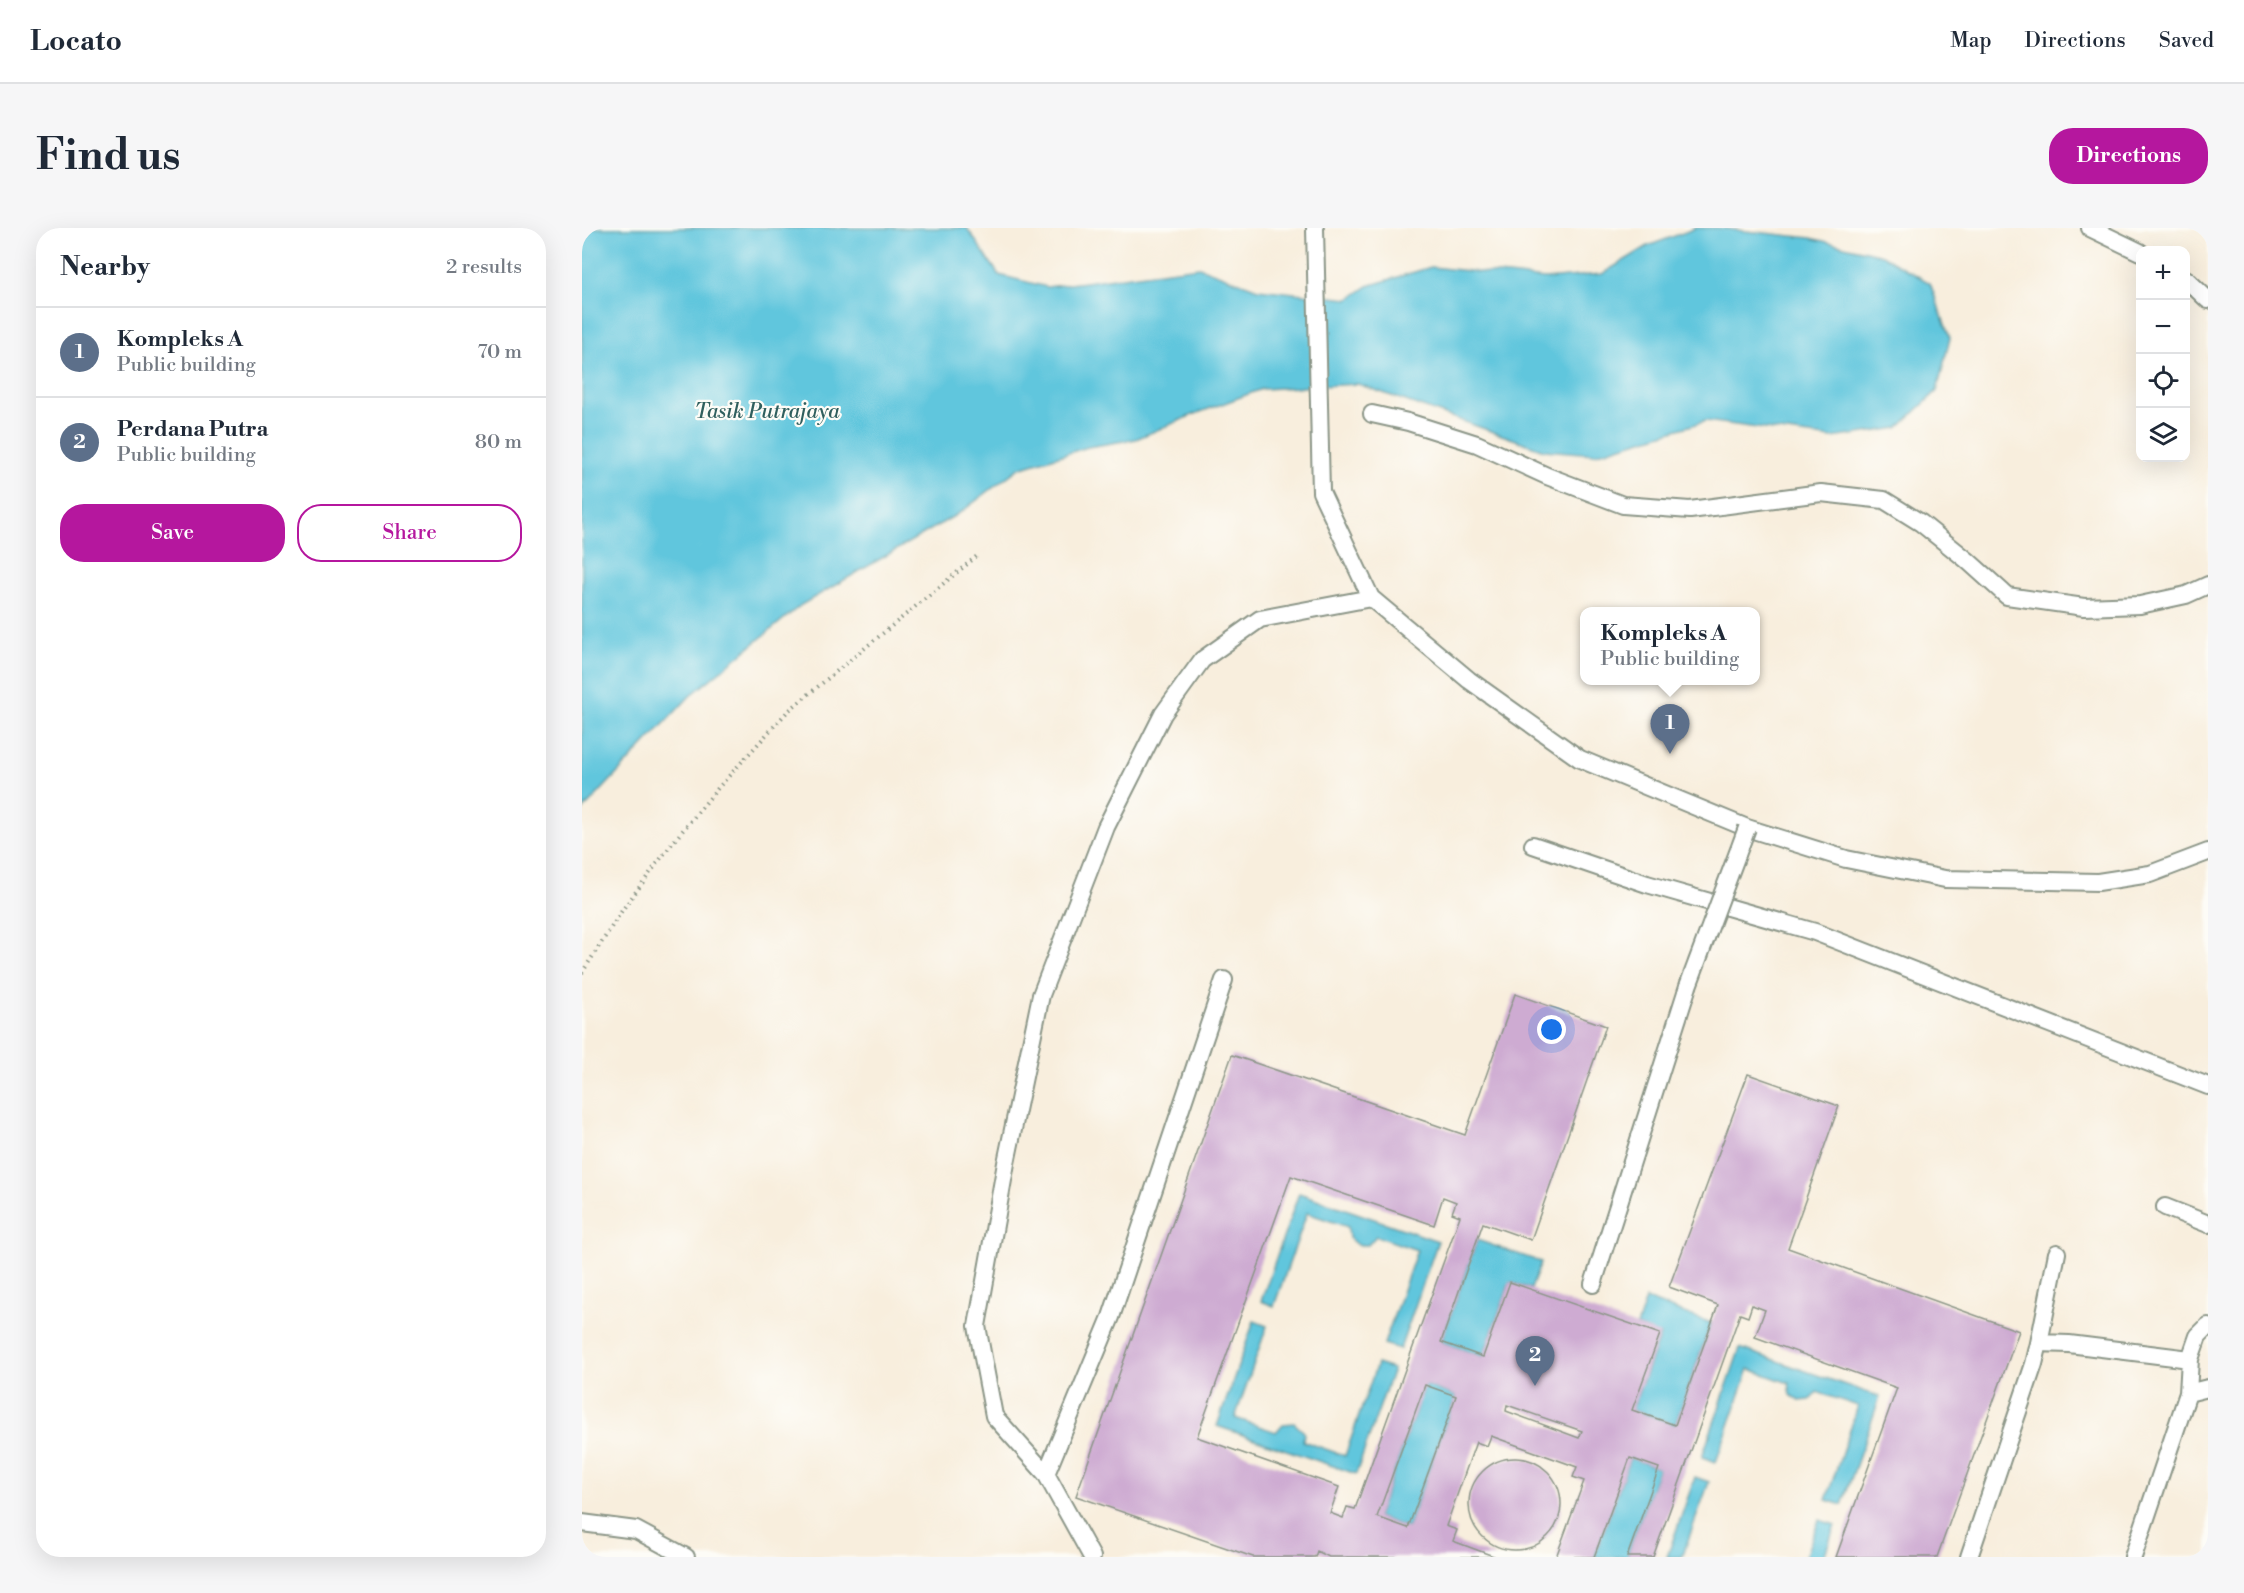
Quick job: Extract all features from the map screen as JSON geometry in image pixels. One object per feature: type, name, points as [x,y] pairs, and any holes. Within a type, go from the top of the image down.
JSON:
[{"type":"lane","points":[[1315,228],[1321,492],[1371,598],[1469,680],[1580,759],[1747,828],[1846,859],[1945,879],[2098,882],[2150,874],[2208,852]]},
{"type":"lane","points":[[2090,228],[2136,250]]},
{"type":"lane","points":[[2190,283],[2208,300]]},
{"type":"lane","points":[[1372,414],[1408,422],[1477,444],[1546,476],[1623,504],[1690,510],[1821,493],[1884,500],[1921,524],[1967,560],[2007,596],[2084,607],[2140,605],[2186,595],[2208,585]]},
{"type":"lane","points":[[1092,1557],[1046,1474],[994,1416],[977,1326],[1006,1163],[1041,995],[1106,827],[1164,714],[1202,660],[1260,619],[1371,598]]},
{"type":"lane","points":[[1593,1284],[1688,986],[1747,828]]},
{"type":"lane","points":[[1533,845],[1647,884],[1815,932],[2208,1086]]},
{"type":"lane","points":[[1046,1474],[1111,1317],[1224,980]]},
{"type":"lane","points":[[2165,1207],[2208,1224]]},
{"type":"lane","points":[[1970,1557],[2034,1364],[2057,1253]]},
{"type":"lane","points":[[2133,1557],[2188,1393],[2190,1359],[2198,1336],[2208,1326]]},
{"type":"lane","points":[[2039,1343],[2069,1344],[2190,1359]]},
{"type":"lane","points":[[2188,1393],[2208,1388]]},
{"type":"lane","points":[[582,1523],[636,1530],[686,1557]]},
{"type":"path","points":[[582,973],[623,909],[674,841],[718,788],[787,712],[977,556]]},
{"type":"water","name":"Tasik Putrajaya","points":[[582,228],[967,228],[999,275],[1047,287],[1199,267],[1258,289],[1349,299],[1368,286],[1431,267],[1545,279],[1602,274],[1648,246],[1696,228],[1717,228],[1811,238],[1882,255],[1930,283],[1950,338],[1937,391],[1898,428],[1832,438],[1706,421],[1595,454],[1544,450],[1358,384],[1262,389],[1136,439],[1088,447],[1019,468],[961,512],[801,605],[690,696],[582,811]]},
{"type":"water","points":[[1299,1193],[1438,1241],[1400,1349],[1384,1344],[1417,1250],[1376,1236],[1368,1245],[1357,1245],[1349,1238],[1348,1227],[1307,1213],[1274,1306],[1261,1301]]},
{"type":"water","points":[[1477,1240],[1541,1262],[1531,1289],[1510,1282],[1483,1357],[1441,1342]]},
{"type":"water","points":[[1646,1299],[1711,1323],[1675,1425],[1632,1410],[1660,1335],[1637,1326]]},
{"type":"water","points":[[1254,1321],[1267,1326],[1235,1418],[1276,1432],[1283,1424],[1294,1423],[1304,1432],[1303,1441],[1345,1456],[1377,1364],[1393,1369],[1356,1474],[1217,1426]]},
{"type":"water","points":[[1740,1348],[1880,1397],[1842,1505],[1826,1500],[1858,1406],[1817,1392],[1810,1400],[1799,1401],[1791,1395],[1789,1383],[1749,1369],[1716,1462],[1702,1457]]},
{"type":"water","points":[[1425,1385],[1456,1396],[1408,1528],[1377,1517]]},
{"type":"water","points":[[1630,1458],[1659,1468],[1627,1557],[1594,1557]]},
{"type":"water","points":[[1695,1477],[1709,1482],[1682,1557],[1667,1557]]},
{"type":"water","points":[[1819,1520],[1835,1525],[1824,1557],[1805,1557]]},
{"type":"building","points":[[1515,994],[1606,1026],[1531,1240],[1483,1223],[1441,1342],[1483,1357],[1510,1282],[1660,1334],[1632,1410],[1675,1425],[1718,1305],[1669,1287],[1748,1074],[1839,1106],[1788,1248],[2019,1331],[1937,1557],[1836,1557],[1897,1388],[1755,1337],[1765,1310],[1752,1305],[1748,1317],[1740,1314],[1653,1557],[1627,1557],[1659,1468],[1630,1458],[1594,1557],[1556,1557],[1584,1481],[1573,1477],[1577,1467],[1491,1436],[1487,1446],[1476,1442],[1446,1526],[1457,1530],[1453,1541],[1496,1557],[1329,1557],[1317,1551],[1315,1557],[1253,1557],[1076,1496],[1232,1055],[1465,1135]],"holes":[[[1291,1176],[1434,1225],[1443,1197],[1456,1202],[1452,1213],[1460,1216],[1355,1509],[1347,1507],[1343,1518],[1330,1513],[1339,1487],[1197,1437]],[[1425,1385],[1456,1396],[1408,1528],[1377,1517]],[[1507,1405],[1582,1431],[1579,1438],[1506,1411]]]},
{"type":"building","points":[[1515,1458],[1533,1461],[1548,1471],[1558,1486],[1561,1504],[1558,1522],[1548,1537],[1533,1547],[1515,1550],[1497,1547],[1482,1537],[1472,1522],[1469,1504],[1472,1486],[1482,1471],[1497,1461]]},
{"type":"place","name":"Kompleks A","points":[[1670,754]]},
{"type":"place","name":"Perdana Putra","points":[[1535,1386]]}]
